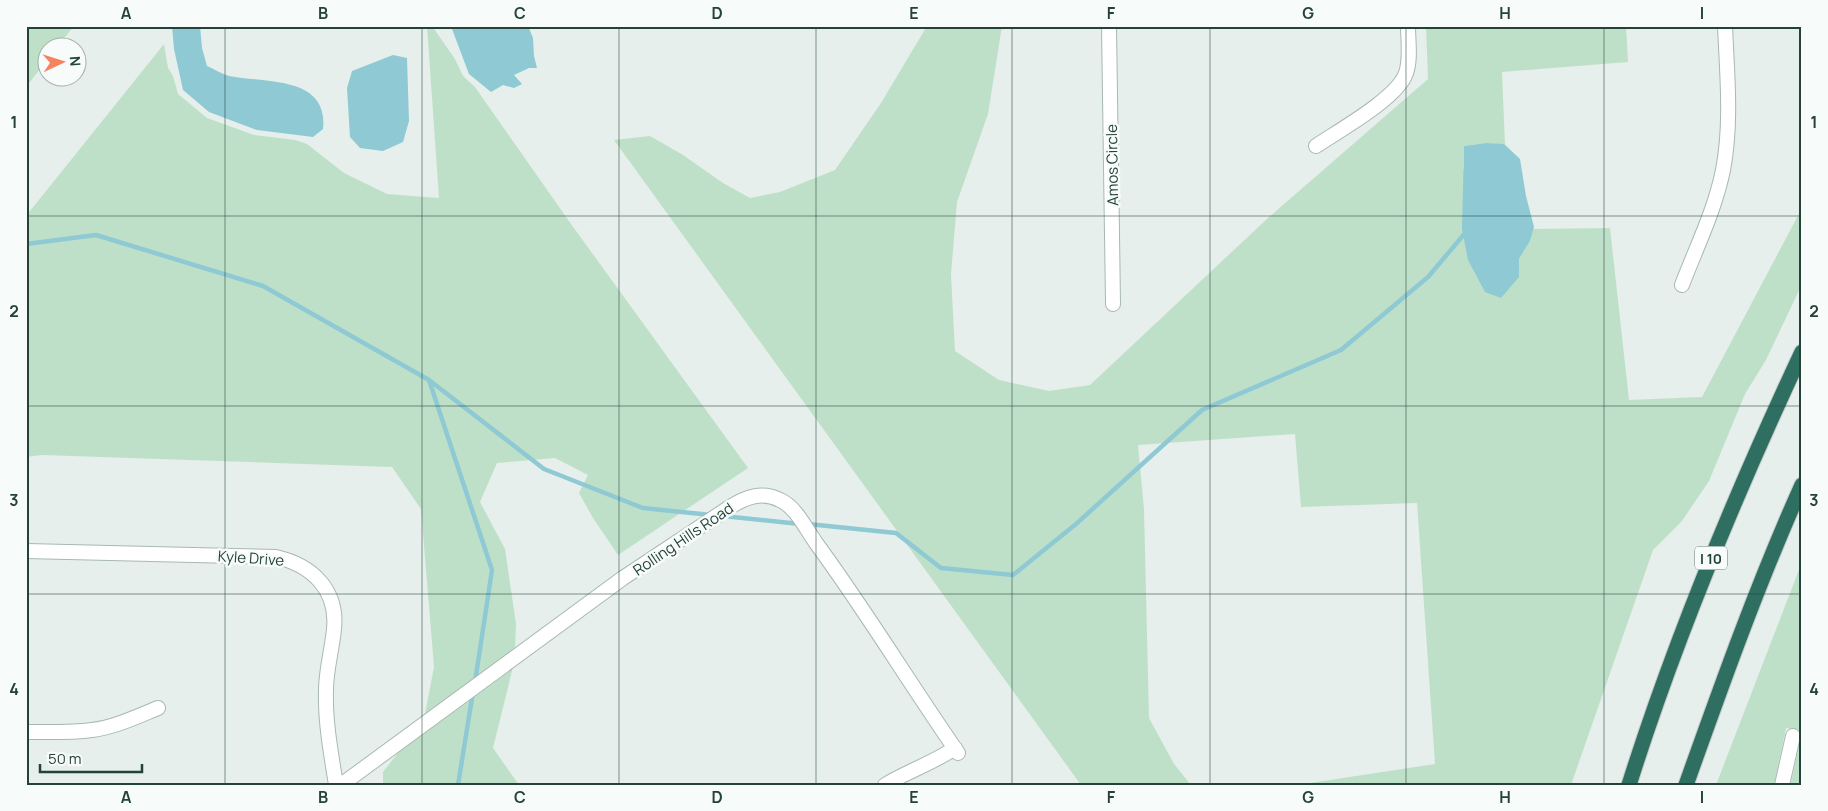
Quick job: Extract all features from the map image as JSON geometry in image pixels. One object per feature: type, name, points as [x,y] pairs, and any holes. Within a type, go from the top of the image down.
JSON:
[{"type":"highway","name":"I 10","points":[[1629,785],[1667,671],[1709,564],[1762,437],[1802,352]]},
{"type":"highway","points":[[1686,785],[1730,659],[1802,485]]},
{"type":"street","name":"Amos Circle","points":[[1109,26],[1113,304]]},
{"type":"street","points":[[1316,146],[1367,112],[1397,89],[1407,73],[1409,60],[1408,26]]},
{"type":"street","points":[[1682,285],[1717,193],[1726,148],[1728,109],[1725,26]]},
{"type":"street","name":"Rolling Hills Road","points":[[341,785],[623,578],[730,507],[746,498],[760,495],[771,496],[781,500],[793,511],[830,561],[956,751],[902,775],[885,785]]},
{"type":"street","name":"Kyle Drive","points":[[26,551],[276,557],[289,560],[310,571],[328,592],[334,615],[326,688],[326,714],[336,785]]},
{"type":"street","points":[[26,732],[93,730],[116,724],[158,708]]},
{"type":"street","points":[[1782,785],[1793,736]]},
{"type":"green space","points":[[26,26],[74,26],[64,38],[38,38],[38,72],[26,87]]},
{"type":"green space","points":[[427,26],[432,26],[455,59],[463,76],[475,87],[571,224],[748,468],[618,555],[579,493],[588,475],[555,458],[497,463],[480,502],[505,549],[516,624],[515,648],[425,714],[434,667],[421,509],[392,467],[42,455],[26,457],[26,216],[164,44],[168,68],[173,76],[178,94],[207,118],[254,135],[295,140],[307,144],[344,173],[387,194],[439,198]]},
{"type":"green space","points":[[927,26],[1002,26],[988,114],[957,202],[951,274],[955,351],[999,380],[1049,391],[1090,385],[1269,217],[1428,79],[1426,26],[1626,26],[1628,62],[1502,72],[1505,145],[1486,143],[1464,146],[1463,169],[1519,259],[1530,241],[1533,229],[1610,228],[1629,400],[1702,397],[1802,208],[1802,284],[1766,360],[1745,394],[1709,481],[1682,521],[1653,550],[1571,785],[1297,785],[1435,764],[1417,503],[1301,507],[1295,434],[1138,445],[1144,509],[1149,718],[1174,764],[1191,785],[1081,785],[614,140],[650,136],[750,198],[780,192],[835,170],[881,103]]},
{"type":"green space","points":[[1802,562],[1802,730],[1786,728],[1774,785],[1716,785]]},
{"type":"green space","points":[[513,667],[493,748],[519,785],[383,785],[383,772],[401,749]]},
{"type":"green space","points":[[1802,732],[1802,785],[1790,785],[1791,783]]},
{"type":"water","points":[[172,26],[200,26],[202,48],[207,66],[221,73],[229,76],[291,85],[305,90],[316,99],[322,112],[323,129],[313,137],[257,130],[209,112],[183,90],[174,49]]},
{"type":"water","points":[[455,26],[528,26],[533,38],[537,68],[529,68],[514,75],[522,84],[514,88],[503,85],[491,92],[469,74],[452,29]]},
{"type":"water","points":[[393,55],[407,58],[409,121],[403,142],[383,151],[360,148],[350,137],[347,88],[352,71]]},
{"type":"water","points":[[1486,143],[1504,144],[1520,159],[1526,196],[1534,227],[1530,241],[1519,259],[1519,277],[1501,298],[1485,292],[1468,260],[1462,229],[1464,146]]},
{"type":"waterway","points":[[808,524],[896,533],[941,568],[1013,575],[1076,524],[1202,410],[1341,350],[1428,277],[1466,232]]},
{"type":"waterway","points":[[26,244],[96,235],[263,286],[429,380],[492,570],[475,682]]},
{"type":"waterway","points":[[429,380],[544,469],[643,508],[711,515]]},
{"type":"waterway","points":[[723,516],[800,524]]},
{"type":"waterway","points":[[458,785],[473,692]]}]
